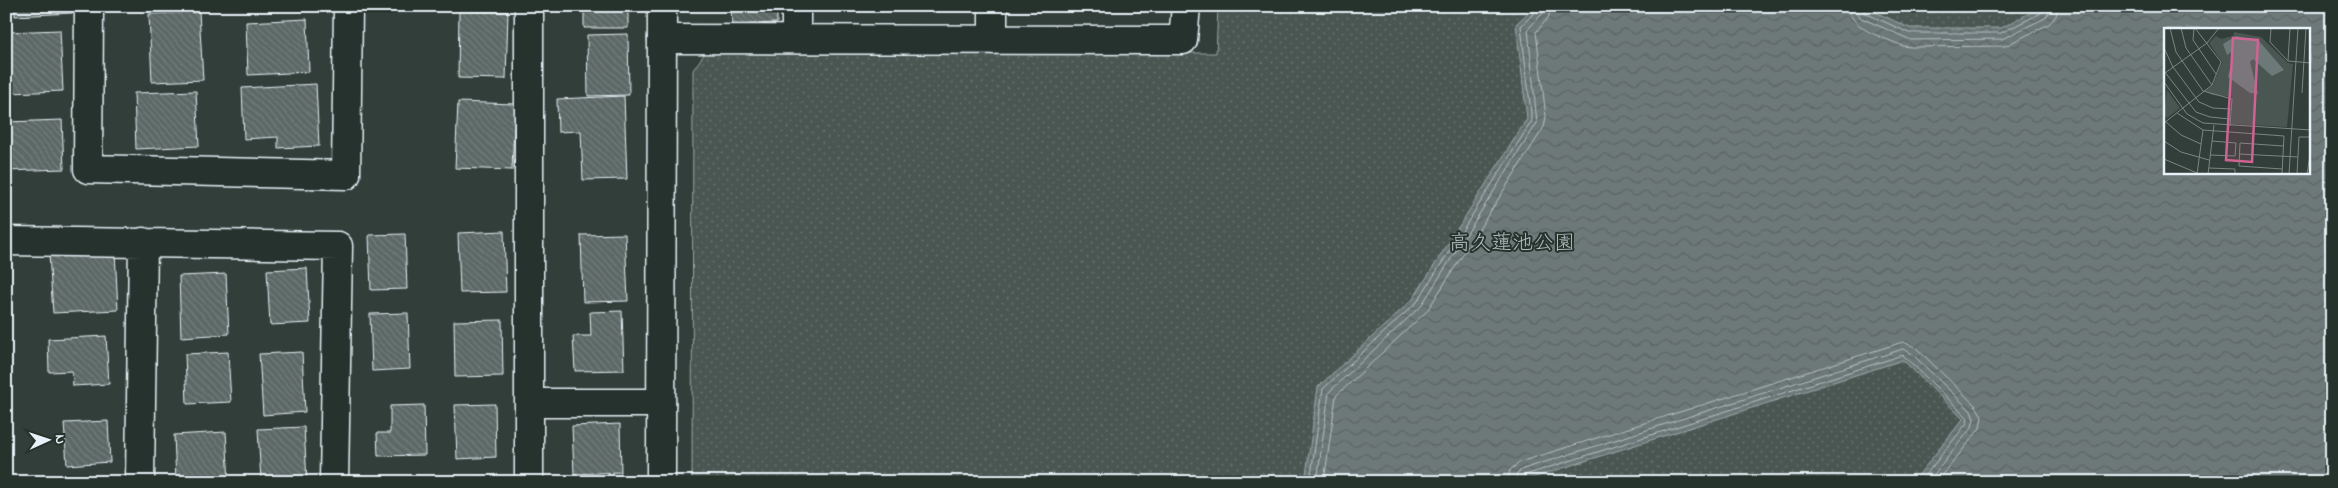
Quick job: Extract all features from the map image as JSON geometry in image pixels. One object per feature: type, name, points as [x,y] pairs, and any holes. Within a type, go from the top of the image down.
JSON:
[{"type":"street","points":[[89,6],[88,169],[346,175],[348,6]]},
{"type":"street","points":[[529,6],[529,482]]},
{"type":"street","points":[[662,6],[662,482]]},
{"type":"street","points":[[796,6],[796,38]]},
{"type":"street","points":[[993,6],[994,40]]},
{"type":"street","points":[[662,39],[1183,40],[1186,6]]},
{"type":"street","points":[[6,241],[338,246],[334,482]]},
{"type":"street","points":[[140,482],[143,242]]},
{"type":"street","points":[[530,403],[662,403]]},
{"type":"green space","name":"高久蓮池公園","points":[[1218,6],[2332,6],[2332,482],[692,482],[693,70],[705,53],[1216,53]]},
{"type":"water","points":[[1535,6],[1862,6],[1910,28],[2001,28],[2043,6],[2332,6],[2332,455],[2328,482],[1913,482],[1963,419],[1903,360],[1519,482],[1305,482],[1318,387],[1413,299],[1527,119],[1516,24]]},
{"type":"building","points":[[15,6],[72,6],[72,13],[15,16]]},
{"type":"building","points":[[266,6],[306,6],[306,7],[266,9]]},
{"type":"building","points":[[584,6],[628,6],[628,28],[584,28]]},
{"type":"building","points":[[731,6],[777,6],[777,23],[732,25]]},
{"type":"building","points":[[459,11],[508,12],[506,79],[458,78]]},
{"type":"building","points":[[199,12],[203,80],[152,82],[149,14]]},
{"type":"building","points":[[307,19],[309,72],[248,75],[246,22]]},
{"type":"building","points":[[60,30],[63,91],[10,93],[7,32]]},
{"type":"building","points":[[628,34],[629,95],[588,96],[587,35]]},
{"type":"building","points":[[316,84],[319,146],[278,148],[278,137],[244,139],[242,88]]},
{"type":"building","points":[[196,91],[199,146],[136,149],[134,93]]},
{"type":"building","points":[[624,96],[627,179],[583,180],[581,131],[558,132],[557,99]]},
{"type":"building","points":[[458,102],[515,104],[512,170],[455,168]]},
{"type":"building","points":[[62,120],[64,169],[6,171],[6,122]]},
{"type":"building","points":[[504,231],[506,292],[460,293],[458,233]]},
{"type":"building","points":[[405,234],[407,289],[371,290],[369,235]]},
{"type":"building","points":[[625,234],[628,301],[583,302],[581,235]]},
{"type":"building","points":[[115,251],[118,310],[53,313],[49,254]]},
{"type":"building","points":[[307,268],[310,323],[270,325],[267,270]]},
{"type":"building","points":[[226,274],[229,334],[181,337],[179,276]]},
{"type":"building","points":[[622,311],[624,370],[575,371],[573,336],[591,336],[590,312]]},
{"type":"building","points":[[408,313],[410,369],[372,371],[370,314]]},
{"type":"building","points":[[502,320],[503,376],[455,377],[454,321]]},
{"type":"building","points":[[106,336],[109,384],[73,386],[72,371],[49,372],[48,339]]},
{"type":"building","points":[[228,352],[231,402],[187,404],[185,354]]},
{"type":"building","points":[[302,352],[305,412],[263,415],[259,354]]},
{"type":"building","points":[[495,404],[496,457],[457,459],[455,405]]},
{"type":"building","points":[[424,405],[425,455],[378,456],[377,433],[390,433],[390,406]]},
{"type":"building","points":[[108,421],[110,462],[67,465],[64,423]]},
{"type":"building","points":[[620,424],[621,472],[574,474],[572,426]]},
{"type":"building","points":[[304,427],[307,482],[261,482],[258,429]]},
{"type":"building","points":[[226,432],[229,482],[176,482],[174,435]]},
{"type":"building","points":[[484,477],[484,482],[453,482],[453,479]]}]
